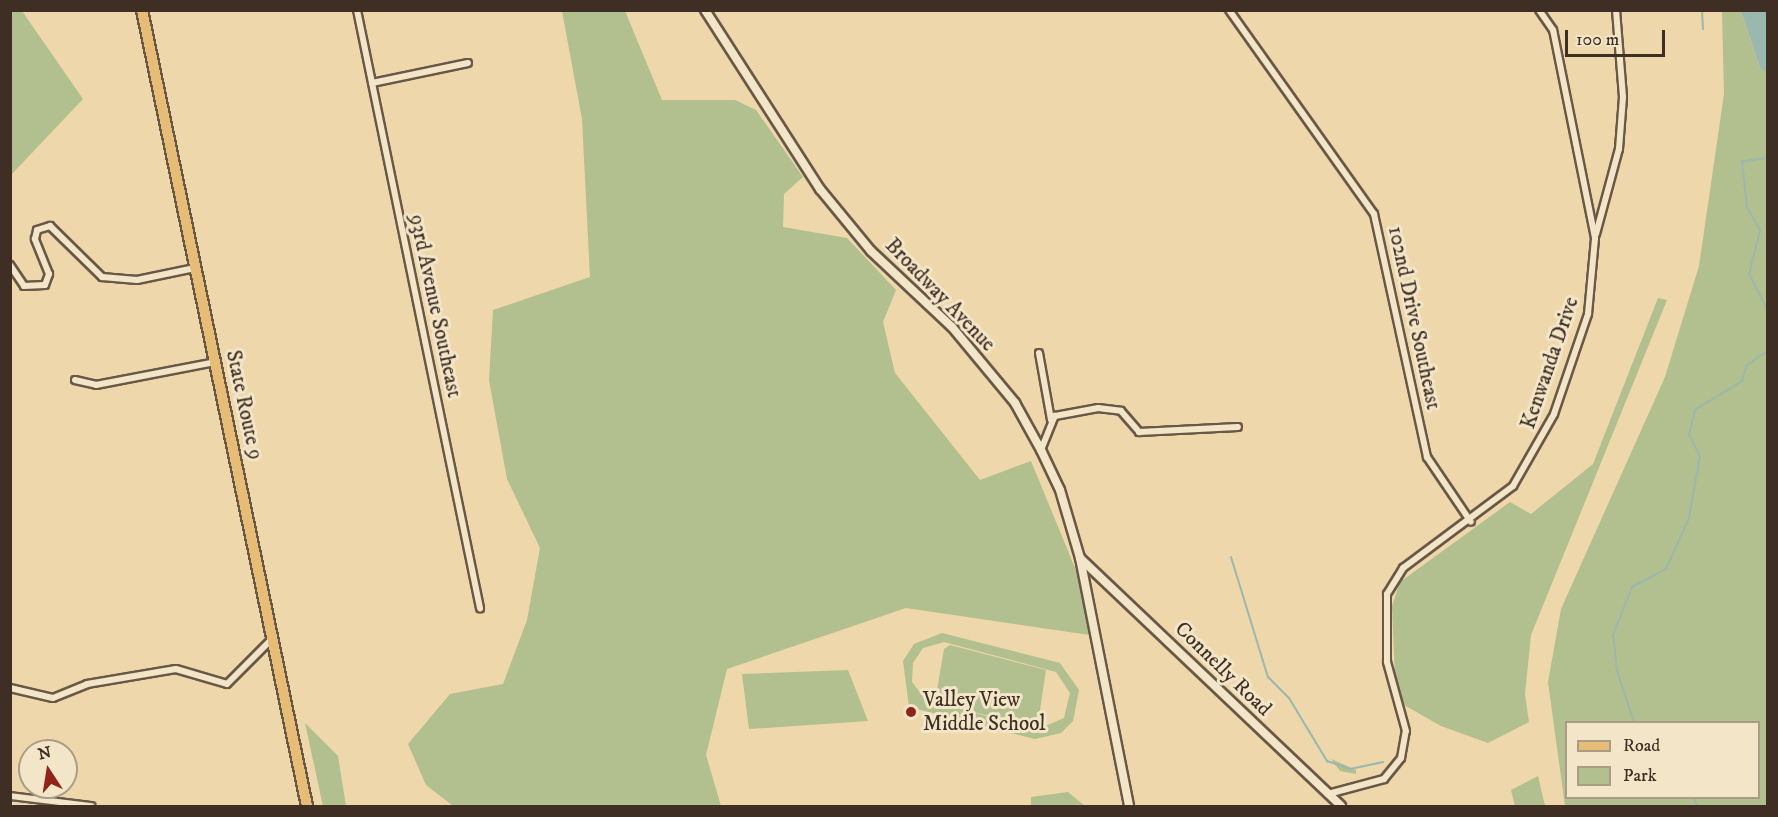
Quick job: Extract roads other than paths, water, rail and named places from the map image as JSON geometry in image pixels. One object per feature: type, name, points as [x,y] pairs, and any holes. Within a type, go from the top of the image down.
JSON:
[{"type":"main road","name":"State Route 9","points":[[142,10],[307,806]]},
{"type":"street","name":"93rd Avenue Southeast","points":[[357,10],[480,608]]},
{"type":"street","name":"Broadway Avenue","points":[[705,10],[819,189],[871,251],[952,327],[1015,403],[1041,450],[1080,558],[1129,807]]},
{"type":"street","name":"102nd Drive Southeast","points":[[1229,10],[1374,214],[1427,457],[1471,522]]},
{"type":"street","name":"Kenwanda Drive","points":[[1328,794],[1384,779],[1401,758],[1406,731],[1387,662],[1387,594],[1403,568],[1471,522],[1513,486],[1554,414],[1588,314],[1595,238],[1556,41],[1539,10]]},
{"type":"street","points":[[1595,238],[1619,149],[1623,97],[1616,10]]},
{"type":"street","points":[[372,83],[468,63]]},
{"type":"street","points":[[10,265],[24,286],[45,285],[49,274],[35,239],[38,231],[50,226],[102,276],[137,280],[195,268]]},
{"type":"street","points":[[1039,353],[1051,420],[1041,450]]},
{"type":"street","points":[[75,380],[96,386],[215,362]]},
{"type":"street","points":[[1051,420],[1059,413],[1108,407],[1121,411],[1138,432],[1238,427]]},
{"type":"street","name":"Connelly Road","points":[[1080,558],[1341,807]]},
{"type":"street","points":[[10,688],[53,698],[87,684],[176,669],[227,684],[272,639]]},
{"type":"street","points":[[10,796],[91,807]]},
{"type":"water","points":[[1741,11],[1767,11],[1767,74],[1760,68]]},
{"type":"waterway","points":[[1702,10],[1703,29]]},
{"type":"waterway","points":[[1768,158],[1742,161],[1747,207],[1760,230],[1749,274],[1768,311]]},
{"type":"waterway","points":[[1634,721],[1617,671],[1613,635],[1632,587],[1666,569],[1689,518],[1700,456],[1689,434],[1695,410],[1742,381],[1747,365],[1768,351]]},
{"type":"waterway","points":[[1231,557],[1268,677],[1289,698],[1327,761],[1350,769],[1383,762]]},
{"type":"waterway","points":[[1694,799],[1697,806]]},
{"type":"place","name":"Valley View Middle School","points":[[911,712]]}]
